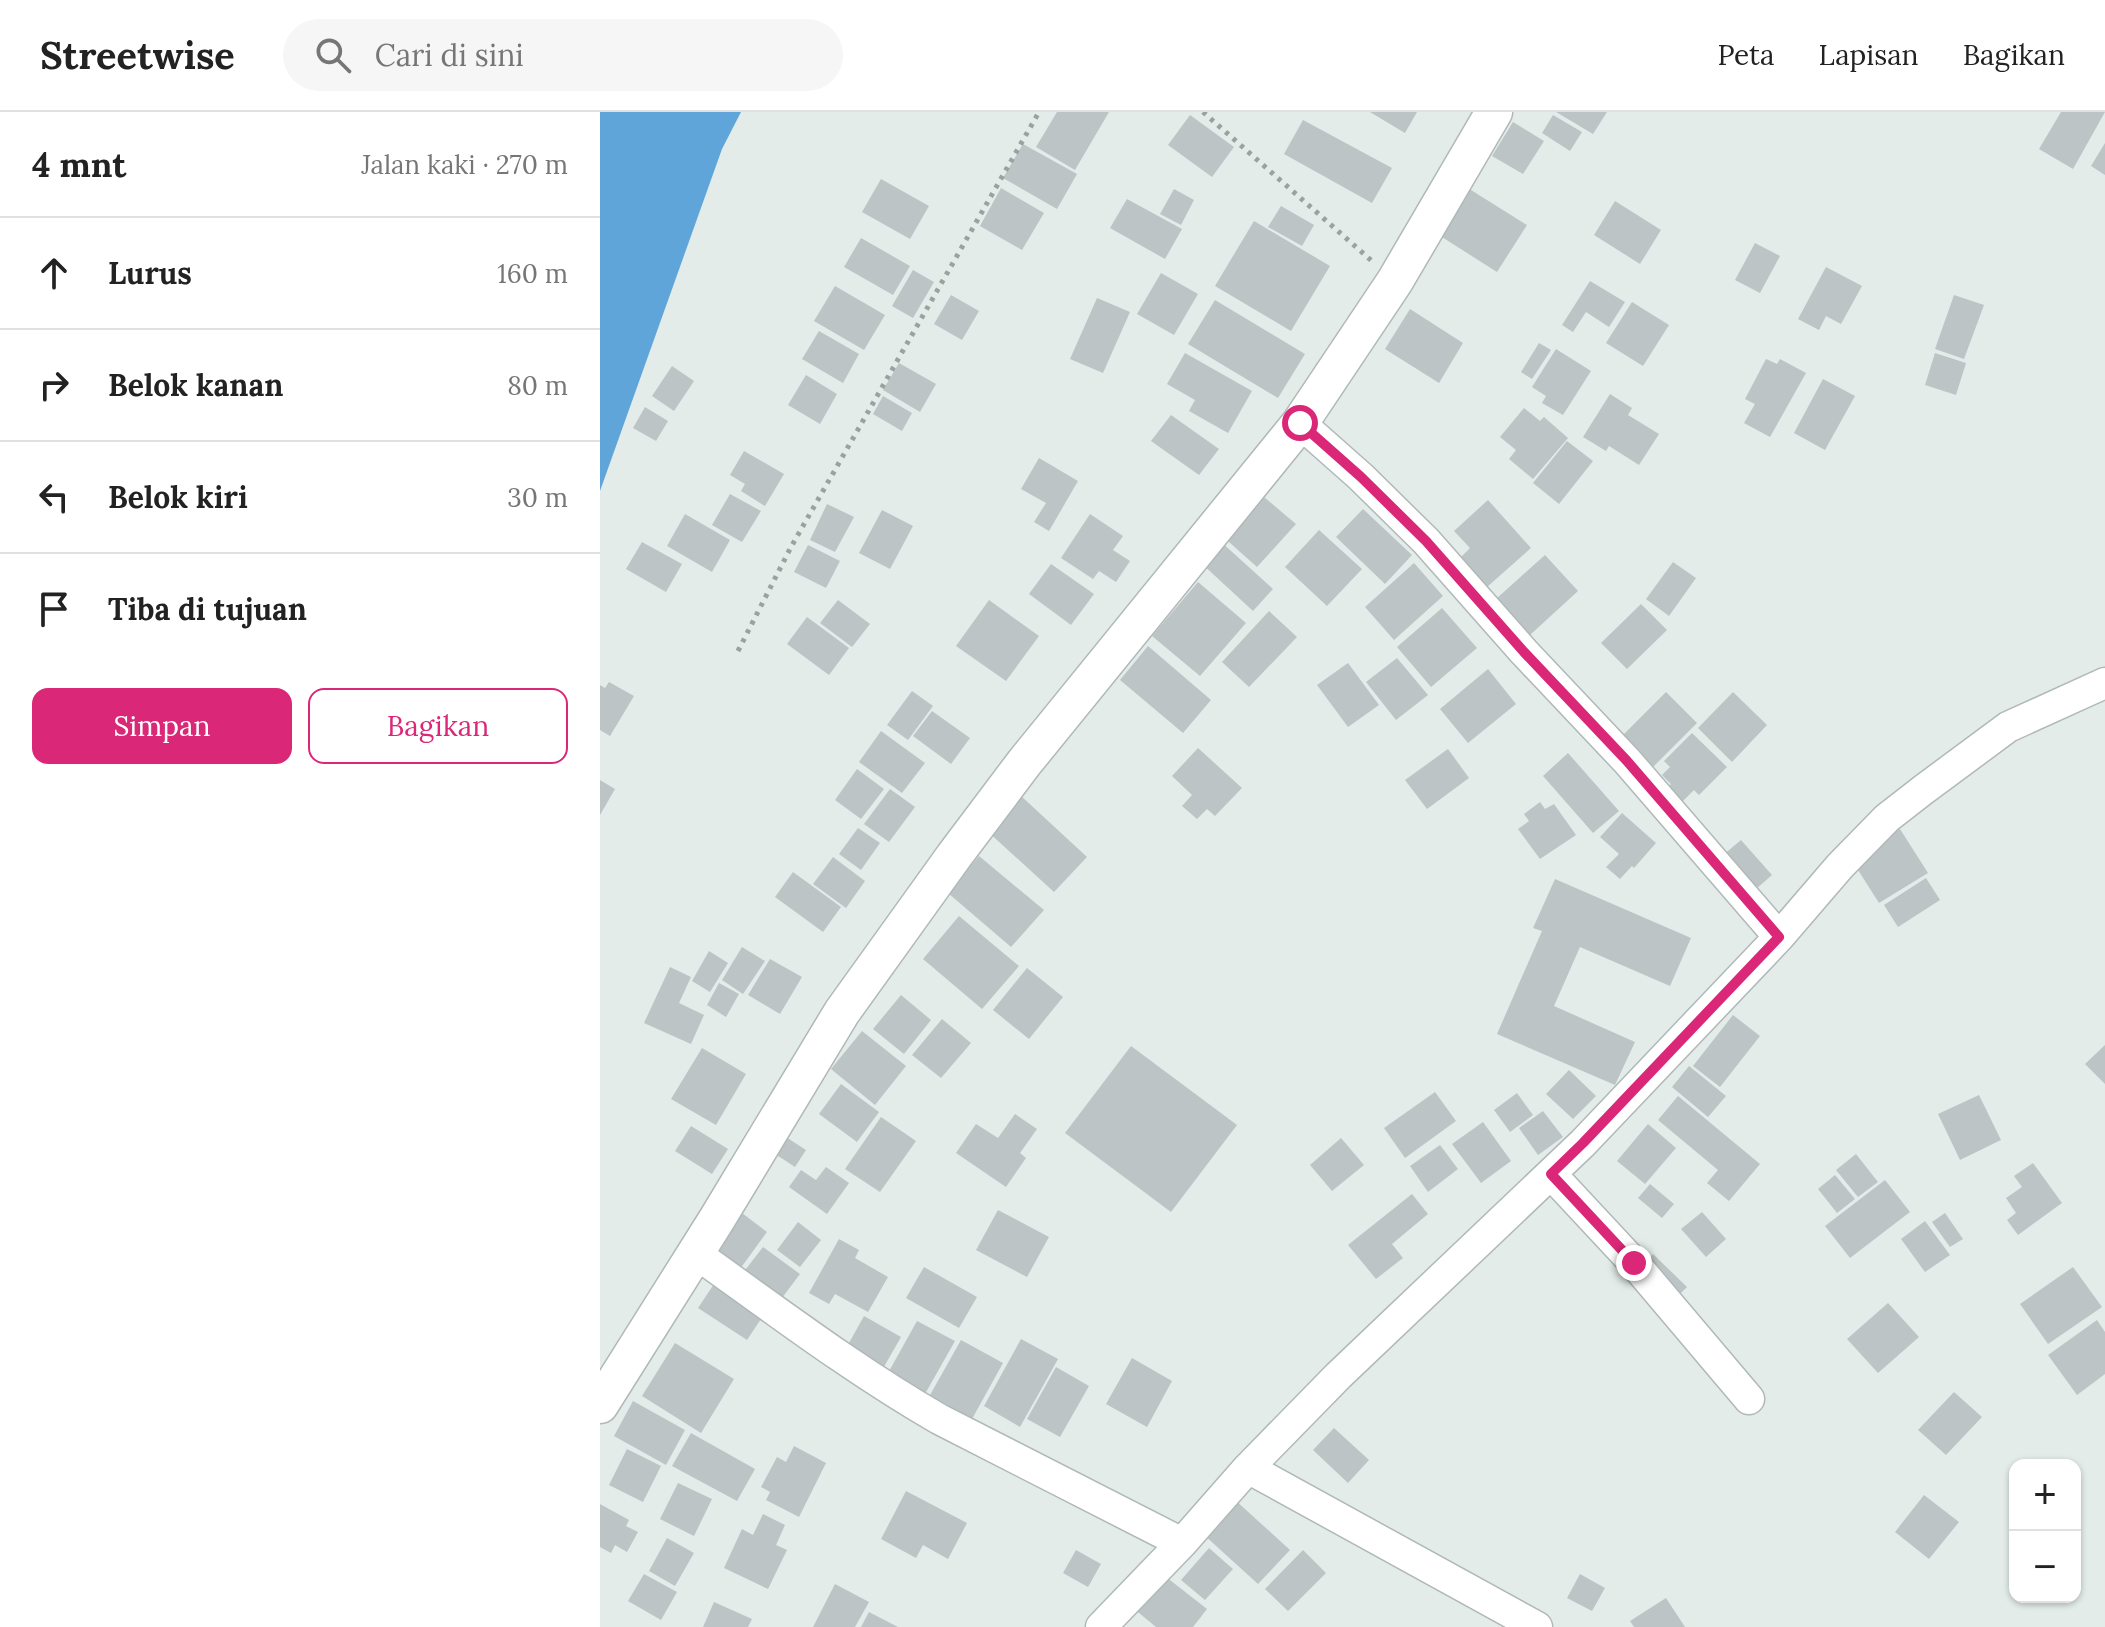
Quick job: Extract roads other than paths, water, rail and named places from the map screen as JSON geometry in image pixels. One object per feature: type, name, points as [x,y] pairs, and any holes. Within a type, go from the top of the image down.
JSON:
[{"type":"street","points":[[600,1405],[842,1012],[1024,763],[1300,423],[1395,281],[1494,112]]},
{"type":"street","points":[[1300,423],[1426,541],[1524,652],[1627,761],[1779,937]]},
{"type":"street","points":[[1101,1627],[1338,1376],[1583,1143],[1779,937],[1840,866],[1887,818],[2008,727],[2105,683]]},
{"type":"street","points":[[1551,1174],[1634,1263],[1749,1399]]},
{"type":"street","points":[[695,1253],[902,1398],[1182,1543]]},
{"type":"street","points":[[1248,1468],[1537,1627]]},
{"type":"water","points":[[600,112],[741,112],[722,149],[600,491]]}]
